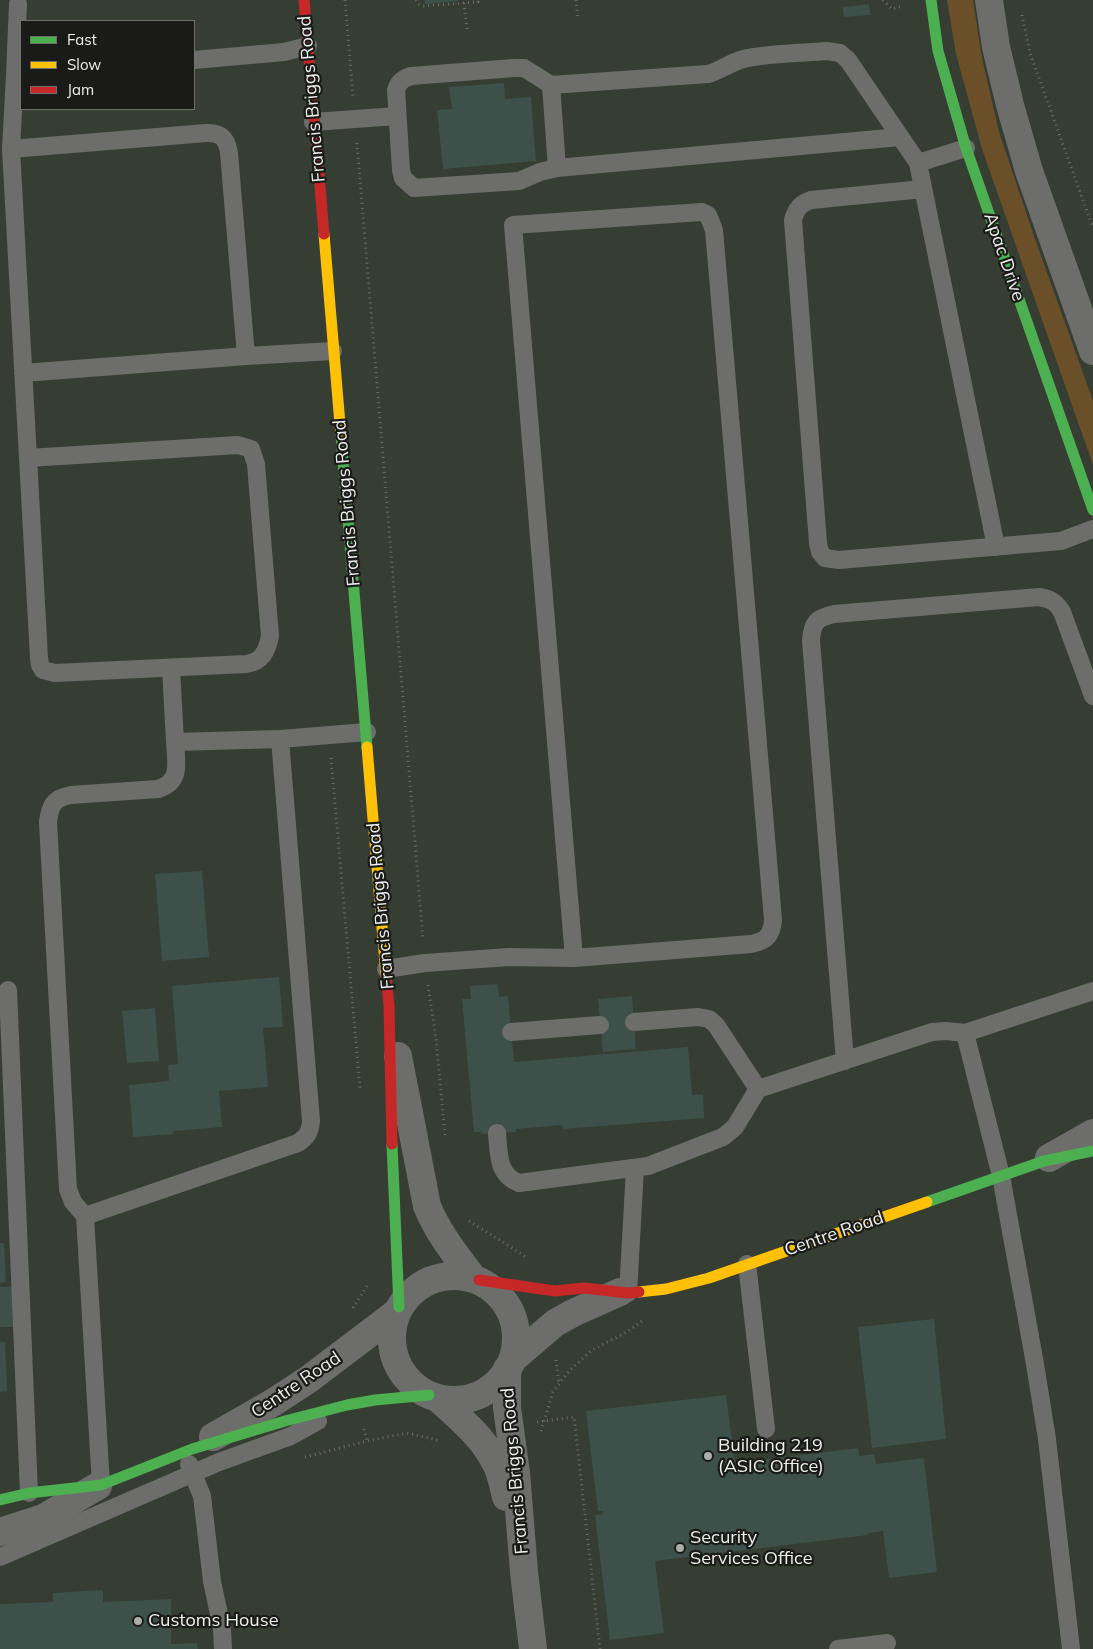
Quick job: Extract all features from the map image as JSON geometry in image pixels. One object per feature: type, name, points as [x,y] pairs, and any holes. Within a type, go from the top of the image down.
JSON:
[{"type":"street","name":"Francis Briggs Road","points":[[304,0],[389,1006],[397,1310]]},
{"type":"street","name":"Apac Drive","points":[[931,0],[938,51],[966,148],[1093,510]]},
{"type":"street","points":[[990,0],[996,47],[1029,171],[1093,351]]},
{"type":"street","name":"Francis Briggs Road","points":[[389,1006],[427,1206],[446,1241],[476,1279]]},
{"type":"street","name":"Centre Road","points":[[1044,1161],[1093,1133]]},
{"type":"street","name":"Centre Road","points":[[476,1279],[555,1291],[584,1288],[624,1293],[676,1287],[709,1278],[1044,1161],[1093,1152]]},
{"type":"street","points":[[452,1275],[476,1279],[497,1292],[504,1300],[513,1319],[516,1340],[510,1365],[501,1379],[483,1393],[462,1400],[434,1397],[418,1389],[409,1381],[395,1360],[391,1337],[392,1324],[397,1310],[412,1290],[430,1279],[452,1275]]},
{"type":"street","name":"Centre Road","points":[[510,1365],[555,1323],[624,1293]]},
{"type":"street","name":"Centre Road","points":[[190,1458],[309,1379],[397,1310]]},
{"type":"street","name":"Francis Briggs Road","points":[[510,1365],[507,1408],[516,1472],[524,1572],[533,1649]]},
{"type":"street","name":"Francis Briggs Road","points":[[434,1397],[480,1439],[495,1460],[524,1572]]},
{"type":"street","name":"Centre Road","points":[[0,1500],[29,1493],[100,1485],[190,1458],[286,1421],[352,1404],[375,1400],[434,1397]]},
{"type":"street","name":"Centre Road","points":[[0,1532],[43,1518],[100,1485]]},
{"type":"lane","points":[[18,4],[18,75],[11,149],[23,373],[40,665],[43,670],[55,673],[253,663],[261,658],[266,652],[270,636],[256,464],[251,449],[238,445],[28,458]]},
{"type":"lane","points":[[195,60],[284,52],[308,46]]},
{"type":"lane","points":[[900,137],[557,168],[540,172],[519,181],[414,188],[403,178],[401,170],[395,97],[398,83],[404,78],[412,76],[524,68],[551,85],[708,74],[722,70],[732,63],[747,58],[827,51],[840,53],[848,60],[918,163],[996,546]]},
{"type":"lane","points":[[551,85],[557,168]]},
{"type":"lane","points":[[313,122],[397,116]]},
{"type":"lane","points":[[11,149],[206,132],[214,132],[223,136],[228,144],[229,153],[246,356]]},
{"type":"lane","points":[[918,163],[966,148]]},
{"type":"lane","points":[[923,189],[811,200],[798,207],[793,220],[816,523],[820,552],[825,558],[839,560],[1061,540],[1093,529]]},
{"type":"lane","points":[[386,969],[425,963],[509,957],[574,958],[707,948],[760,942],[768,938],[772,930],[773,919],[714,230],[708,215],[702,212],[513,225],[574,958]]},
{"type":"lane","points":[[23,373],[334,351]]},
{"type":"lane","points":[[845,1061],[811,642],[815,622],[822,617],[834,614],[1039,597],[1049,598],[1062,612],[1093,696]]},
{"type":"lane","points":[[100,1485],[85,1216],[73,1202],[68,1188],[48,822],[49,811],[53,803],[62,796],[158,790],[172,782],[175,776],[176,742],[171,668]]},
{"type":"lane","points":[[176,742],[280,739],[367,732]]},
{"type":"lane","points":[[85,1216],[298,1143],[305,1139],[310,1131],[311,1121],[280,739]]},
{"type":"lane","points":[[8,990],[29,1493]]},
{"type":"lane","points":[[497,1133],[502,1170],[507,1177],[519,1183],[648,1166],[723,1137],[734,1127],[758,1089],[932,1032],[965,1033],[1093,991]]},
{"type":"lane","points":[[634,1022],[698,1017],[709,1019],[716,1025],[758,1089]]},
{"type":"lane","points":[[512,1032],[600,1025]]},
{"type":"lane","points":[[965,1033],[1001,1176],[1035,1364],[1047,1440],[1071,1649]]},
{"type":"lane","points":[[624,1293],[635,1168]]},
{"type":"lane","points":[[747,1264],[766,1429]]},
{"type":"lane","points":[[0,1558],[190,1458],[291,1436],[352,1404]]},
{"type":"lane","points":[[190,1458],[202,1496],[212,1581],[222,1629],[223,1649]]},
{"type":"lane","points":[[838,1649],[887,1643]]},
{"type":"path","points":[[345,0],[425,963],[436,1039],[446,1145]]},
{"type":"path","points":[[416,0],[418,4],[423,6],[478,2],[477,0]]},
{"type":"path","points":[[576,0],[578,20]]},
{"type":"path","points":[[883,0],[892,9],[904,6]]},
{"type":"path","points":[[464,3],[466,28]]},
{"type":"path","points":[[1021,9],[1030,53],[1093,228]]},
{"type":"path","points":[[329,735],[361,1095]]},
{"type":"path","points":[[353,1309],[372,1278]]},
{"type":"path","points":[[539,1437],[553,1392],[569,1371],[592,1350],[627,1332],[640,1322],[676,1287]]},
{"type":"path","points":[[352,1404],[367,1441]]},
{"type":"path","points":[[510,1427],[574,1417],[600,1649]]},
{"type":"path","points":[[304,1457],[407,1433],[455,1444],[466,1444],[480,1439]]},
{"type":"shaded area","points":[[0,0],[1093,0],[1093,1649],[0,1649]]},
{"type":"shaded area","points":[[947,0],[973,0],[982,58],[999,132],[1093,401],[1093,465],[982,149],[956,54]]},
{"type":"building","points":[[425,0],[458,0],[458,1],[425,4]]},
{"type":"building","points":[[869,4],[870,15],[844,17],[843,7]]},
{"type":"building","points":[[504,83],[505,99],[531,97],[536,161],[443,169],[437,110],[452,109],[449,87]]},
{"type":"building","points":[[202,871],[209,957],[162,961],[155,874]]},
{"type":"building","points":[[279,977],[283,1027],[263,1028],[268,1087],[219,1091],[222,1127],[133,1137],[129,1085],[169,1081],[168,1065],[178,1064],[172,986]]},
{"type":"building","points":[[498,984],[499,997],[508,996],[514,1062],[688,1047],[692,1095],[703,1094],[704,1118],[563,1129],[562,1125],[516,1129],[516,1132],[481,1134],[481,1132],[474,1132],[462,999],[471,999],[470,986]]},
{"type":"building","points":[[632,996],[636,1049],[603,1052],[598,999]]},
{"type":"building","points":[[155,1008],[159,1061],[127,1063],[122,1011]]},
{"type":"building","points":[[0,1243],[4,1243],[6,1282],[0,1283]]},
{"type":"building","points":[[13,1286],[14,1327],[0,1327],[0,1287]]},
{"type":"building","points":[[934,1319],[946,1439],[872,1448],[858,1327]]},
{"type":"building","points":[[0,1342],[5,1342],[7,1391],[0,1392]]},
{"type":"building","name":"Security Services Office","points":[[726,1395],[735,1463],[858,1448],[859,1456],[874,1454],[876,1464],[924,1458],[937,1572],[889,1578],[883,1531],[868,1533],[868,1535],[655,1561],[664,1633],[610,1640],[595,1515],[603,1514],[603,1511],[598,1511],[586,1411]]},
{"type":"building","name":"Customs House","points":[[103,1590],[103,1602],[171,1599],[171,1644],[197,1643],[198,1649],[0,1649],[0,1604],[53,1602],[53,1593]]},
{"type":"traffic: fast","points":[[931,0],[938,51],[966,148],[1093,510]]},
{"type":"traffic: fast","points":[[341,436],[367,747]]},
{"type":"traffic: fast","points":[[392,1144],[399,1307]]},
{"type":"traffic: fast","points":[[927,1202],[1044,1161],[1093,1151]]},
{"type":"traffic: fast","points":[[0,1500],[29,1493],[101,1485],[192,1449],[285,1421],[347,1405],[375,1400],[429,1395]]},
{"type":"traffic: slow","points":[[324,234],[341,436]]},
{"type":"traffic: slow","points":[[367,747],[386,975]]},
{"type":"traffic: slow","points":[[639,1292],[666,1289],[709,1278],[927,1202]]},
{"type":"traffic: jam","points":[[304,0],[324,234]]},
{"type":"traffic: jam","points":[[386,975],[389,1006],[392,1144]]},
{"type":"traffic: jam","points":[[479,1280],[555,1291],[584,1288],[628,1293],[639,1292]]},
{"type":"place","name":"Building 219 (ASIC Office)","points":[[708,1456]]},
{"type":"place","name":"Security Services Office","points":[[680,1548]]},
{"type":"place","name":"Customs House","points":[[138,1621]]}]
